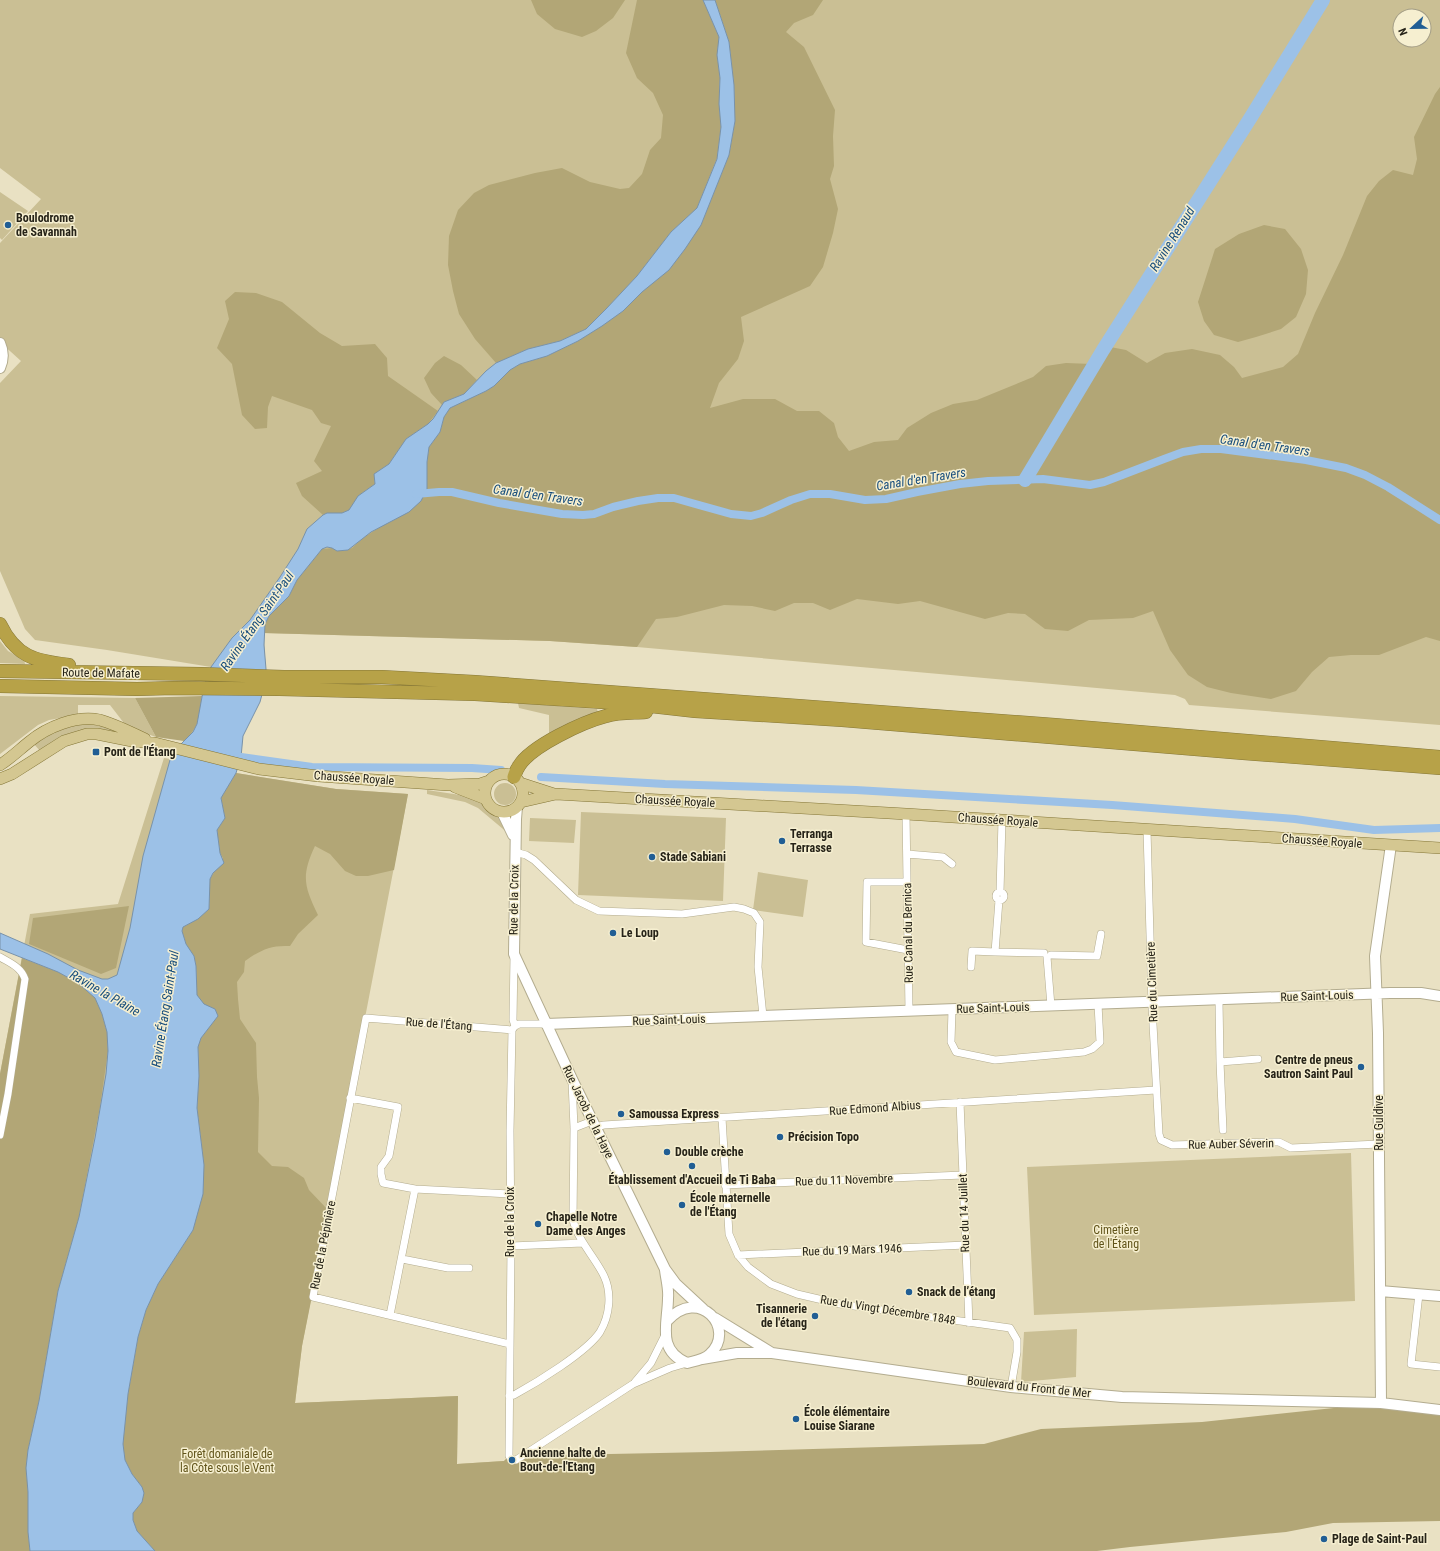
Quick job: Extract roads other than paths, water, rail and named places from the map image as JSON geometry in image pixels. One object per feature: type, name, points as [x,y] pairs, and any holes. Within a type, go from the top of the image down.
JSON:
[{"type":"highway","points":[[0,624],[14,647],[31,658],[45,662],[142,673]]},
{"type":"highway","name":"Route de Mafate","points":[[0,671],[201,674],[281,683]]},
{"type":"highway","points":[[281,683],[382,677],[555,686],[1440,757]]},
{"type":"highway","points":[[281,683],[633,704],[695,711],[842,720],[1440,768]]},
{"type":"highway","name":"Route de Mafate","points":[[0,686],[137,689],[281,683]]},
{"type":"highway","points":[[517,780],[519,765],[535,751],[557,737],[589,722],[616,714],[695,711]]},
{"type":"main road","points":[[0,343],[3,351],[3,362],[0,368]]},
{"type":"main road","points":[[0,765],[44,732],[78,720],[101,720],[155,743]]},
{"type":"main road","points":[[0,779],[12,774],[64,741],[74,737],[87,734],[97,734],[132,741],[155,743]]},
{"type":"main road","name":"Chaussée Royale","points":[[155,743],[259,769],[318,776],[448,785],[480,784],[489,781]]},
{"type":"main road","points":[[498,775],[509,775],[517,780],[523,795],[519,804],[511,811],[502,812],[492,808],[486,799],[486,790],[489,781],[498,775]]},
{"type":"main road","name":"Chaussée Royale","points":[[517,780],[556,794],[906,814],[1440,848]]},
{"type":"main road","name":"Chaussée Royale","points":[[448,785],[486,799]]},
{"type":"main road","name":"Chaussée Royale","points":[[519,804],[556,794]]},
{"type":"main road","name":"Rue de la Croix","points":[[514,954],[515,840],[519,804]]},
{"type":"main road","name":"Rue de la Croix","points":[[502,812],[515,840]]},
{"type":"main road","name":"Rue Guldive","points":[[1381,1403],[1377,994],[1375,956],[1391,845]]},
{"type":"main road","name":"Rue Jacob de la Haye","points":[[514,954],[572,1079],[665,1269],[676,1284],[703,1309]]},
{"type":"main road","name":"Rue Saint-Louis","points":[[546,1024],[952,1010],[1152,1001],[1414,993],[1440,996]]},
{"type":"main road","name":"Rue Jacob de la Haye","points":[[665,1269],[668,1295],[667,1321]]},
{"type":"main road","points":[[1380,1291],[1440,1296]]},
{"type":"main road","points":[[685,1307],[694,1307],[703,1309],[715,1318],[718,1329],[718,1338],[715,1347],[710,1354],[702,1359],[687,1363],[672,1352],[667,1344],[665,1335],[667,1321],[677,1311],[685,1307]]},
{"type":"main road","name":"Boulevard du Front de Mer","points":[[715,1318],[772,1353]]},
{"type":"main road","name":"Boulevard du Front de Mer","points":[[702,1359],[737,1353],[772,1353],[1011,1387],[1122,1396],[1381,1403],[1440,1410]]},
{"type":"street","name":"Rue Canal du Bernica","points":[[906,814],[909,1011]]},
{"type":"street","points":[[995,952],[1000,900],[1002,900],[1004,896],[1003,893],[1000,892],[1002,820]]},
{"type":"street","name":"Rue du Cimetière","points":[[1147,830],[1152,1001],[1159,1134]]},
{"type":"street","points":[[515,852],[526,855],[534,860],[576,900],[599,911],[682,914],[734,907],[754,913],[760,922],[758,967],[763,1016]]},
{"type":"street","points":[[907,854],[943,857],[952,864]]},
{"type":"street","points":[[907,882],[867,882],[866,942],[908,950]]},
{"type":"street","points":[[971,967],[972,951],[1097,956],[1101,934]]},
{"type":"street","name":"Rue de la Croix","points":[[514,954],[514,1028],[510,1130],[511,1246],[509,1456],[512,1460],[516,1460],[634,1384],[670,1368],[687,1363]]},
{"type":"street","points":[[1047,955],[1050,1006]]},
{"type":"street","points":[[0,958],[16,966],[23,973],[25,979],[8,1094],[0,1135]]},
{"type":"street","name":"Rue Auber Séverin","points":[[1219,1000],[1223,1130]]},
{"type":"street","points":[[952,1010],[951,1042],[956,1052],[995,1060],[1084,1052],[1092,1049],[1100,1042],[1098,1004]]},
{"type":"street","name":"Rue de l'Étang","points":[[366,1018],[514,1028],[519,1024],[546,1024]]},
{"type":"street","name":"Rue de la Pépinière","points":[[366,1018],[313,1297],[510,1344]]},
{"type":"street","points":[[1220,1062],[1258,1059]]},
{"type":"street","points":[[509,1396],[527,1388],[586,1347],[600,1332],[608,1312],[610,1296],[605,1277],[583,1243],[573,1220],[574,1128],[572,1079]]},
{"type":"street","name":"Rue Edmond Albius","points":[[574,1128],[594,1124],[604,1125],[722,1118],[1156,1090]]},
{"type":"street","points":[[350,1098],[398,1107],[389,1156],[381,1167],[380,1174],[383,1183],[415,1189],[510,1194]]},
{"type":"street","name":"Rue du 14 Juillet","points":[[960,1102],[969,1323]]},
{"type":"street","name":"Rue du Vingt Décembre 1848","points":[[722,1118],[729,1234],[738,1255],[748,1267],[771,1284],[797,1294],[840,1304],[1010,1328],[1017,1340],[1017,1352],[1011,1387]]},
{"type":"street","name":"Rue Auber Séverin","points":[[1159,1134],[1161,1140],[1172,1145],[1280,1142],[1291,1148],[1379,1144]]},
{"type":"street","name":"Rue du 11 Novembre","points":[[725,1185],[963,1175]]},
{"type":"street","points":[[390,1316],[415,1189]]},
{"type":"street","points":[[511,1246],[583,1243]]},
{"type":"street","name":"Rue du 19 Mars 1946","points":[[738,1255],[966,1245]]},
{"type":"street","points":[[402,1259],[448,1268],[469,1268]]},
{"type":"street","points":[[1419,1294],[1411,1364],[1440,1367]]},
{"type":"street","name":"Rue de la Croix","points":[[634,1384],[651,1364],[665,1335]]},
{"type":"water","points":[[703,0],[715,0],[729,42],[734,85],[735,121],[729,155],[701,225],[685,249],[669,270],[642,292],[623,311],[602,326],[578,341],[547,356],[520,364],[510,370],[494,386],[450,408],[444,417],[440,432],[429,447],[427,462],[427,489],[421,501],[409,512],[371,532],[348,550],[337,551],[327,547],[322,549],[297,580],[289,596],[269,616],[265,624],[264,645],[266,669],[264,687],[260,702],[243,736],[241,757],[236,773],[221,798],[225,818],[217,830],[220,853],[224,863],[213,873],[210,879],[209,909],[198,919],[183,927],[182,931],[186,944],[194,956],[196,966],[197,995],[204,1004],[215,1009],[218,1016],[201,1038],[198,1047],[199,1076],[197,1108],[204,1165],[203,1194],[193,1230],[158,1284],[146,1310],[138,1337],[128,1394],[123,1444],[125,1460],[132,1474],[142,1487],[144,1493],[142,1502],[133,1513],[133,1520],[137,1531],[155,1551],[30,1551],[26,1468],[28,1450],[39,1401],[58,1291],[79,1217],[95,1138],[106,1074],[108,1051],[107,1032],[102,1014],[95,998],[78,983],[58,972],[0,949],[0,933],[48,954],[78,970],[102,979],[108,979],[117,975],[130,928],[143,856],[170,760],[179,746],[193,732],[197,724],[204,686],[211,667],[232,638],[250,620],[280,577],[298,549],[307,529],[327,513],[342,513],[349,510],[358,496],[375,484],[374,474],[389,464],[406,439],[428,424],[444,402],[464,394],[486,371],[496,363],[528,349],[560,341],[586,329],[637,276],[671,232],[697,208],[717,159],[721,127],[719,104],[720,78],[717,55],[719,37]]},
{"type":"waterway","name":"Ravine Renaud","points":[[1025,480],[1103,350],[1251,117],[1323,0]]},
{"type":"waterway","name":"Canal d'en Travers","points":[[416,494],[452,492],[499,503],[562,514],[583,515],[594,514],[613,507],[638,501],[658,498],[674,498],[731,514],[751,516],[810,494],[830,494],[865,500],[886,499],[960,484],[988,481],[1043,479],[1090,485],[1104,482],[1183,452],[1201,449],[1221,449],[1306,460],[1346,468],[1365,475],[1388,487],[1440,520]]},
{"type":"waterway","points":[[241,757],[312,767],[472,768],[501,770]]},
{"type":"waterway","points":[[541,777],[665,784],[856,790],[1112,805],[1295,819],[1374,830],[1440,828]]},
{"type":"place","name":"Boulodrome de Savannah","points":[[8,225]]},
{"type":"place","name":"Pont de l'Étang","points":[[96,752]]},
{"type":"place","name":"Terranga Terrasse","points":[[782,841]]},
{"type":"place","name":"Stade Sabiani","points":[[652,857]]},
{"type":"place","name":"Le Loup","points":[[613,933]]},
{"type":"place","name":"Centre de pneus Sautron Saint Paul","points":[[1361,1067]]},
{"type":"place","name":"Samoussa Express","points":[[621,1114]]},
{"type":"place","name":"Précision Topo","points":[[780,1137]]},
{"type":"place","name":"Double crèche","points":[[667,1152]]},
{"type":"place","name":"Établissement d'Accueil de Ti Baba","points":[[692,1166]]},
{"type":"place","name":"École maternelle de l'Étang","points":[[682,1205]]},
{"type":"place","name":"Chapelle Notre Dame des Anges","points":[[538,1224]]},
{"type":"place","name":"Snack de l’étang","points":[[909,1292]]},
{"type":"place","name":"Tisannerie de l'étang","points":[[815,1316]]},
{"type":"place","name":"École élémentaire Louise Siarane","points":[[796,1419]]},
{"type":"place","name":"Ancienne halte de Bout-de-l'Etang","points":[[512,1460]]},
{"type":"place","name":"Plage de Saint-Paul","points":[[1324,1539]]},
{"type":"water label","name":"Ravine Étang Saint-Paul","points":[[257,621]]},
{"type":"water label","name":"Ravine la Plaine","points":[[105,993]]},
{"type":"water label","name":"Ravine Étang Saint-Paul","points":[[165,1009]]},
{"type":"park label","name":"Cimetière de l'Étang","points":[[1116,1237]]},
{"type":"park label","name":"Forêt domaniale de la Côte sous le Vent","points":[[227,1461]]}]
